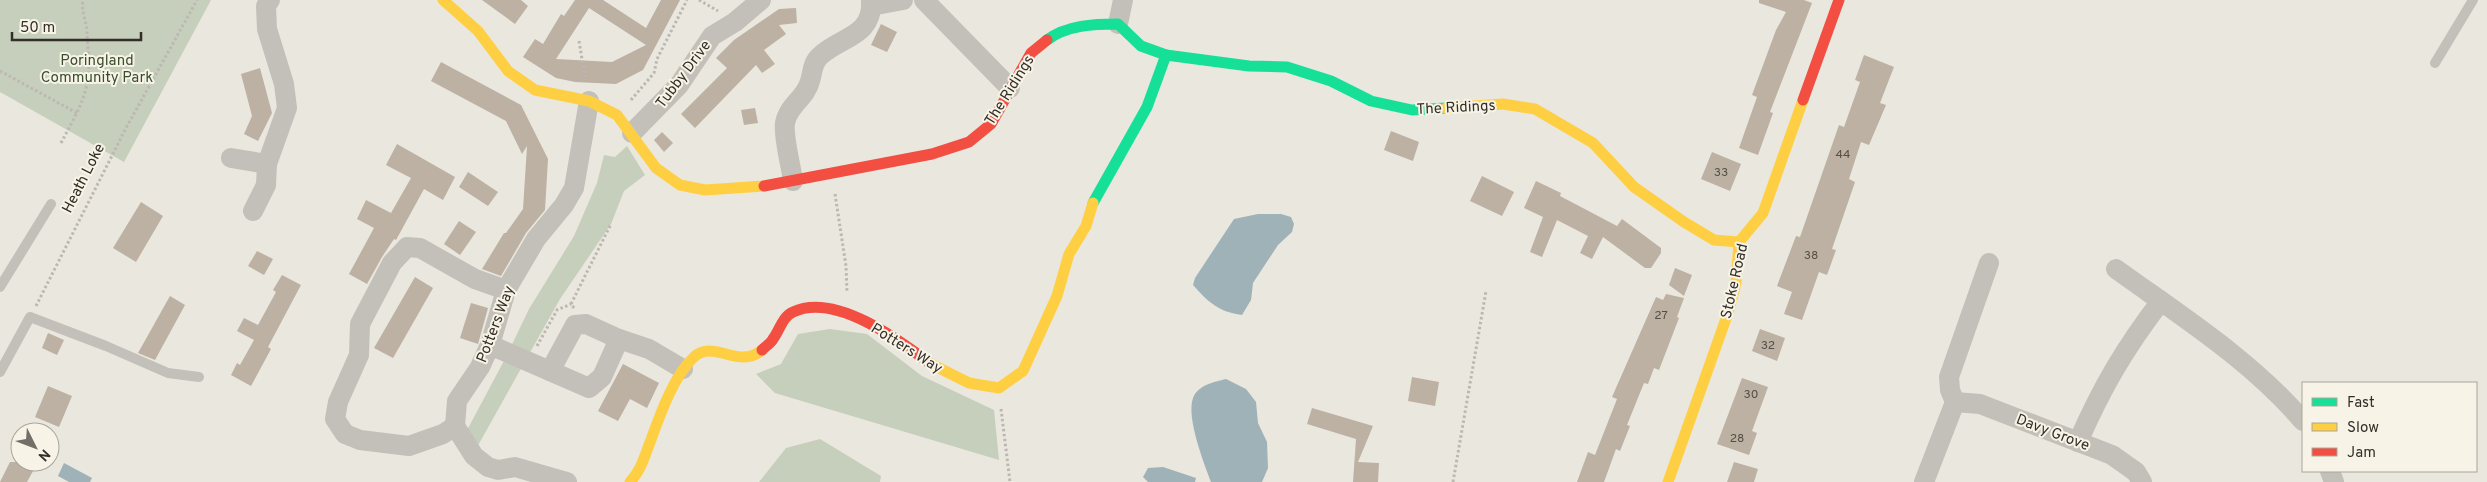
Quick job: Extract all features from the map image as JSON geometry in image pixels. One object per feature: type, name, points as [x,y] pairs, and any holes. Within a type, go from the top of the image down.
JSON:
[{"type":"street","points":[[253,211],[266,185],[267,164],[287,108],[284,84],[267,29],[266,6],[270,0]]},
{"type":"street","name":"The Ridings","points":[[443,0],[478,31],[508,71],[535,90],[589,101],[617,115],[656,168],[680,185],[705,190],[759,187],[793,181],[932,154],[969,142],[991,124],[1031,53],[1055,34],[1088,24],[1118,24],[1141,46],[1166,55],[1248,66],[1286,68],[1331,81],[1372,101],[1412,110],[1503,104],[1535,109],[1593,143],[1634,187],[1684,222],[1714,240],[1739,242]]},
{"type":"street","name":"Tubby Drive","points":[[632,133],[679,85],[712,36],[735,22],[761,0]]},
{"type":"street","points":[[793,181],[785,125],[789,110],[804,94],[810,82],[812,70],[819,56],[847,40],[866,25],[871,3],[903,0]]},
{"type":"street","points":[[924,0],[1010,88]]},
{"type":"street","points":[[1118,24],[1123,0]]},
{"type":"street","name":"Stoke Road","points":[[1668,482],[1728,314],[1736,283],[1739,242],[1763,213],[1839,0]]},
{"type":"street","points":[[999,388],[1023,372],[1057,296],[1069,254],[1086,226],[1095,198],[1147,107],[1166,55]]},
{"type":"street","name":"Potters Way","points":[[455,426],[457,401],[480,367],[490,346],[506,290],[536,239],[564,204],[574,188],[589,101]]},
{"type":"street","points":[[231,158],[267,164]]},
{"type":"street","points":[[506,290],[475,279],[420,248],[407,247],[392,263],[360,324],[360,356],[338,402],[335,419],[345,434],[360,440],[409,446],[443,434],[455,426],[485,474],[515,467],[567,482]]},
{"type":"street","points":[[1924,482],[1955,402],[1950,390],[1949,377],[1988,263]]},
{"type":"street","points":[[2116,269],[2235,355],[2281,395],[2302,420]]},
{"type":"street","points":[[2078,442],[2109,376],[2140,328],[2161,301]]},
{"type":"street","name":"Potters Way","points":[[630,482],[637,475],[658,421],[683,369],[696,354],[718,350],[736,358],[757,354],[773,340],[782,322],[793,312],[816,308],[848,312],[905,345],[933,366],[969,383],[999,388]]},
{"type":"street","points":[[550,370],[575,325],[586,324],[619,340],[649,349],[683,369]]},
{"type":"street","points":[[490,346],[589,388],[602,376],[619,340]]},
{"type":"street","name":"Davy Grove","points":[[1955,402],[1980,404],[2078,442],[2122,461],[2136,472],[2142,482]]},
{"type":"lane","points":[[2435,63],[2473,0]]},
{"type":"lane","points":[[0,288],[51,204]]},
{"type":"lane","points":[[0,372],[30,317],[106,346],[168,373],[199,377]]},
{"type":"path","points":[[62,143],[85,96],[89,65],[87,29],[82,7],[83,0]]},
{"type":"path","name":"Heath Loke","points":[[30,317],[126,128],[196,0]]},
{"type":"path","points":[[617,115],[654,73],[658,59],[687,0]]},
{"type":"path","points":[[579,41],[589,101]]},
{"type":"path","points":[[0,71],[77,113]]},
{"type":"path","points":[[832,173],[846,266],[848,312]]},
{"type":"path","points":[[529,361],[557,310],[571,304],[611,224]]},
{"type":"path","points":[[1452,482],[1486,291]]},
{"type":"path","points":[[571,304],[586,324]]},
{"type":"path","points":[[999,388],[1010,482]]},
{"type":"green space","name":"Poringland Community Park","points":[[0,0],[211,0],[124,162],[0,92]]},
{"type":"green space","points":[[627,146],[645,175],[624,191],[611,224],[560,299],[476,449],[465,434],[529,309],[574,236],[597,183],[604,155],[615,157]]},
{"type":"green space","points":[[830,329],[867,334],[922,376],[994,410],[999,460],[775,393],[756,374],[781,364],[798,334]]},
{"type":"green space","points":[[820,439],[881,476],[880,482],[759,482],[786,448]]},
{"type":"shaded area","points":[[1258,214],[1281,214],[1291,217],[1294,224],[1292,232],[1278,245],[1253,283],[1251,300],[1242,315],[1234,314],[1214,305],[1193,285],[1195,278],[1234,219]]},
{"type":"shaded area","points":[[1226,379],[1246,389],[1256,402],[1258,423],[1267,442],[1268,468],[1262,482],[1211,482],[1204,464],[1192,417],[1191,407],[1193,398],[1202,387]]},
{"type":"shaded area","points":[[64,463],[92,478],[90,482],[69,482],[58,476]]},
{"type":"shaded area","points":[[1163,467],[1196,478],[1195,482],[1148,482],[1143,477],[1148,468]]},
{"type":"building","points":[[482,0],[521,0],[528,6],[515,24]]},
{"type":"building","points":[[575,0],[603,0],[646,28],[661,0],[680,0],[643,70],[616,84],[575,82],[556,78],[523,57],[535,39],[543,44],[561,14],[564,16]],"holes":[[[589,8],[646,45],[612,62],[556,59]]]},
{"type":"building","points":[[1759,0],[1804,0],[1812,3],[1770,112],[1773,113],[1758,155],[1739,148],[1757,97],[1752,95],[1776,30],[1786,12],[1759,3]]},
{"type":"building","points":[[796,8],[797,23],[779,25],[786,34],[764,50],[775,64],[762,73],[756,65],[695,128],[681,114],[727,68],[716,58],[734,40],[779,9]]},
{"type":"building","points":[[881,24],[897,32],[887,52],[871,45]]},
{"type":"building","points":[[1864,55],[1894,67],[1880,103],[1886,105],[1869,145],[1861,142],[1849,179],[1855,182],[1832,249],[1836,250],[1827,275],[1819,272],[1802,320],[1784,314],[1792,292],[1777,286],[1796,236],[1800,237],[1839,125],[1844,127],[1860,82],[1855,80]]},
{"type":"building","points":[[441,62],[521,105],[548,159],[545,210],[526,233],[501,276],[482,269],[504,233],[506,233],[523,209],[527,146],[522,154],[506,121],[431,81]]},
{"type":"building","points":[[260,68],[272,113],[258,141],[244,134],[252,116],[241,74]]},
{"type":"building","points":[[755,108],[758,123],[744,125],[741,110]]},
{"type":"building","points":[[1391,131],[1419,142],[1413,161],[1384,150]]},
{"type":"building","points":[[662,132],[673,143],[664,152],[654,140]]},
{"type":"building","points":[[397,144],[455,177],[443,200],[424,189],[396,240],[394,239],[382,257],[367,284],[349,274],[374,228],[357,219],[366,200],[391,213],[411,178],[386,165]]},
{"type":"building","points":[[1712,152],[1741,164],[1730,191],[1701,179]]},
{"type":"building","points":[[468,172],[498,192],[488,206],[459,187]]},
{"type":"building","points":[[1482,176],[1514,192],[1502,216],[1470,201]]},
{"type":"building","points":[[1536,181],[1561,193],[1560,196],[1617,226],[1622,219],[1661,248],[1661,253],[1651,268],[1645,268],[1603,237],[1592,259],[1580,253],[1588,236],[1557,220],[1542,257],[1530,252],[1543,217],[1524,208]]},
{"type":"building","points":[[141,202],[163,216],[136,262],[113,248]]},
{"type":"building","points":[[459,221],[476,232],[460,255],[444,244]]},
{"type":"building","points":[[257,251],[273,259],[264,275],[248,266]]},
{"type":"building","points":[[1675,268],[1692,275],[1684,296],[1669,285]]},
{"type":"building","points":[[282,275],[301,285],[268,347],[271,349],[251,386],[231,375],[237,363],[240,365],[254,340],[237,331],[244,318],[258,325],[276,292],[273,290]]},
{"type":"building","points":[[415,277],[433,288],[393,358],[374,348]]},
{"type":"building","points":[[1666,294],[1684,298],[1677,317],[1679,318],[1659,370],[1654,368],[1648,384],[1644,383],[1627,425],[1630,426],[1620,451],[1616,449],[1604,482],[1577,482],[1588,452],[1595,455],[1617,399],[1612,397],[1656,297],[1663,300]]},
{"type":"building","points":[[170,296],[185,305],[155,360],[138,353]]},
{"type":"building","points":[[471,303],[488,308],[478,344],[460,338]]},
{"type":"building","points":[[1760,329],[1785,338],[1777,361],[1752,351]]},
{"type":"building","points":[[48,333],[64,340],[57,355],[42,348]]},
{"type":"building","points":[[623,364],[659,383],[647,408],[630,399],[618,421],[598,411]]},
{"type":"building","points":[[1412,377],[1439,382],[1435,406],[1408,401]]},
{"type":"building","points":[[1742,378],[1768,387],[1752,431],[1757,433],[1749,455],[1717,444]]},
{"type":"building","points":[[48,386],[72,396],[60,425],[60,422],[47,422],[35,417]]},
{"type":"building","points":[[1312,408],[1373,426],[1358,462],[1379,463],[1378,482],[1353,482],[1356,439],[1307,424]]},
{"type":"building","points":[[10,462],[10,472],[32,472],[27,482],[0,482]]},
{"type":"building","points":[[1734,462],[1758,469],[1754,482],[1727,482]]},
{"type":"traffic: fast","points":[[1047,40],[1072,28],[1118,24],[1141,46],[1166,55],[1249,66],[1287,67],[1331,81],[1371,101],[1412,110],[1446,108]]},
{"type":"traffic: fast","points":[[1093,203],[1147,107],[1166,55]]},
{"type":"traffic: slow","points":[[443,0],[478,31],[508,71],[535,90],[589,101],[617,115],[656,168],[680,185],[705,190],[764,186]]},
{"type":"traffic: slow","points":[[1668,482],[1728,313],[1736,283],[1739,242],[1763,213],[1803,100]]},
{"type":"traffic: slow","points":[[1446,108],[1503,104],[1535,109],[1593,143],[1634,187],[1684,222],[1714,240],[1739,242]]},
{"type":"traffic: slow","points":[[931,364],[969,383],[999,388],[1023,371],[1057,296],[1069,254],[1086,226],[1093,203]]},
{"type":"traffic: slow","points":[[630,482],[641,465],[673,386],[686,365],[702,352],[710,351],[744,357],[762,350]]},
{"type":"traffic: jam","points":[[1803,100],[1839,0]]},
{"type":"traffic: jam","points":[[764,186],[932,154],[969,142],[991,124],[1031,53],[1047,40]]},
{"type":"traffic: jam","points":[[762,350],[772,340],[789,314],[810,308],[828,308],[847,313],[866,322],[902,343],[931,364]]}]
